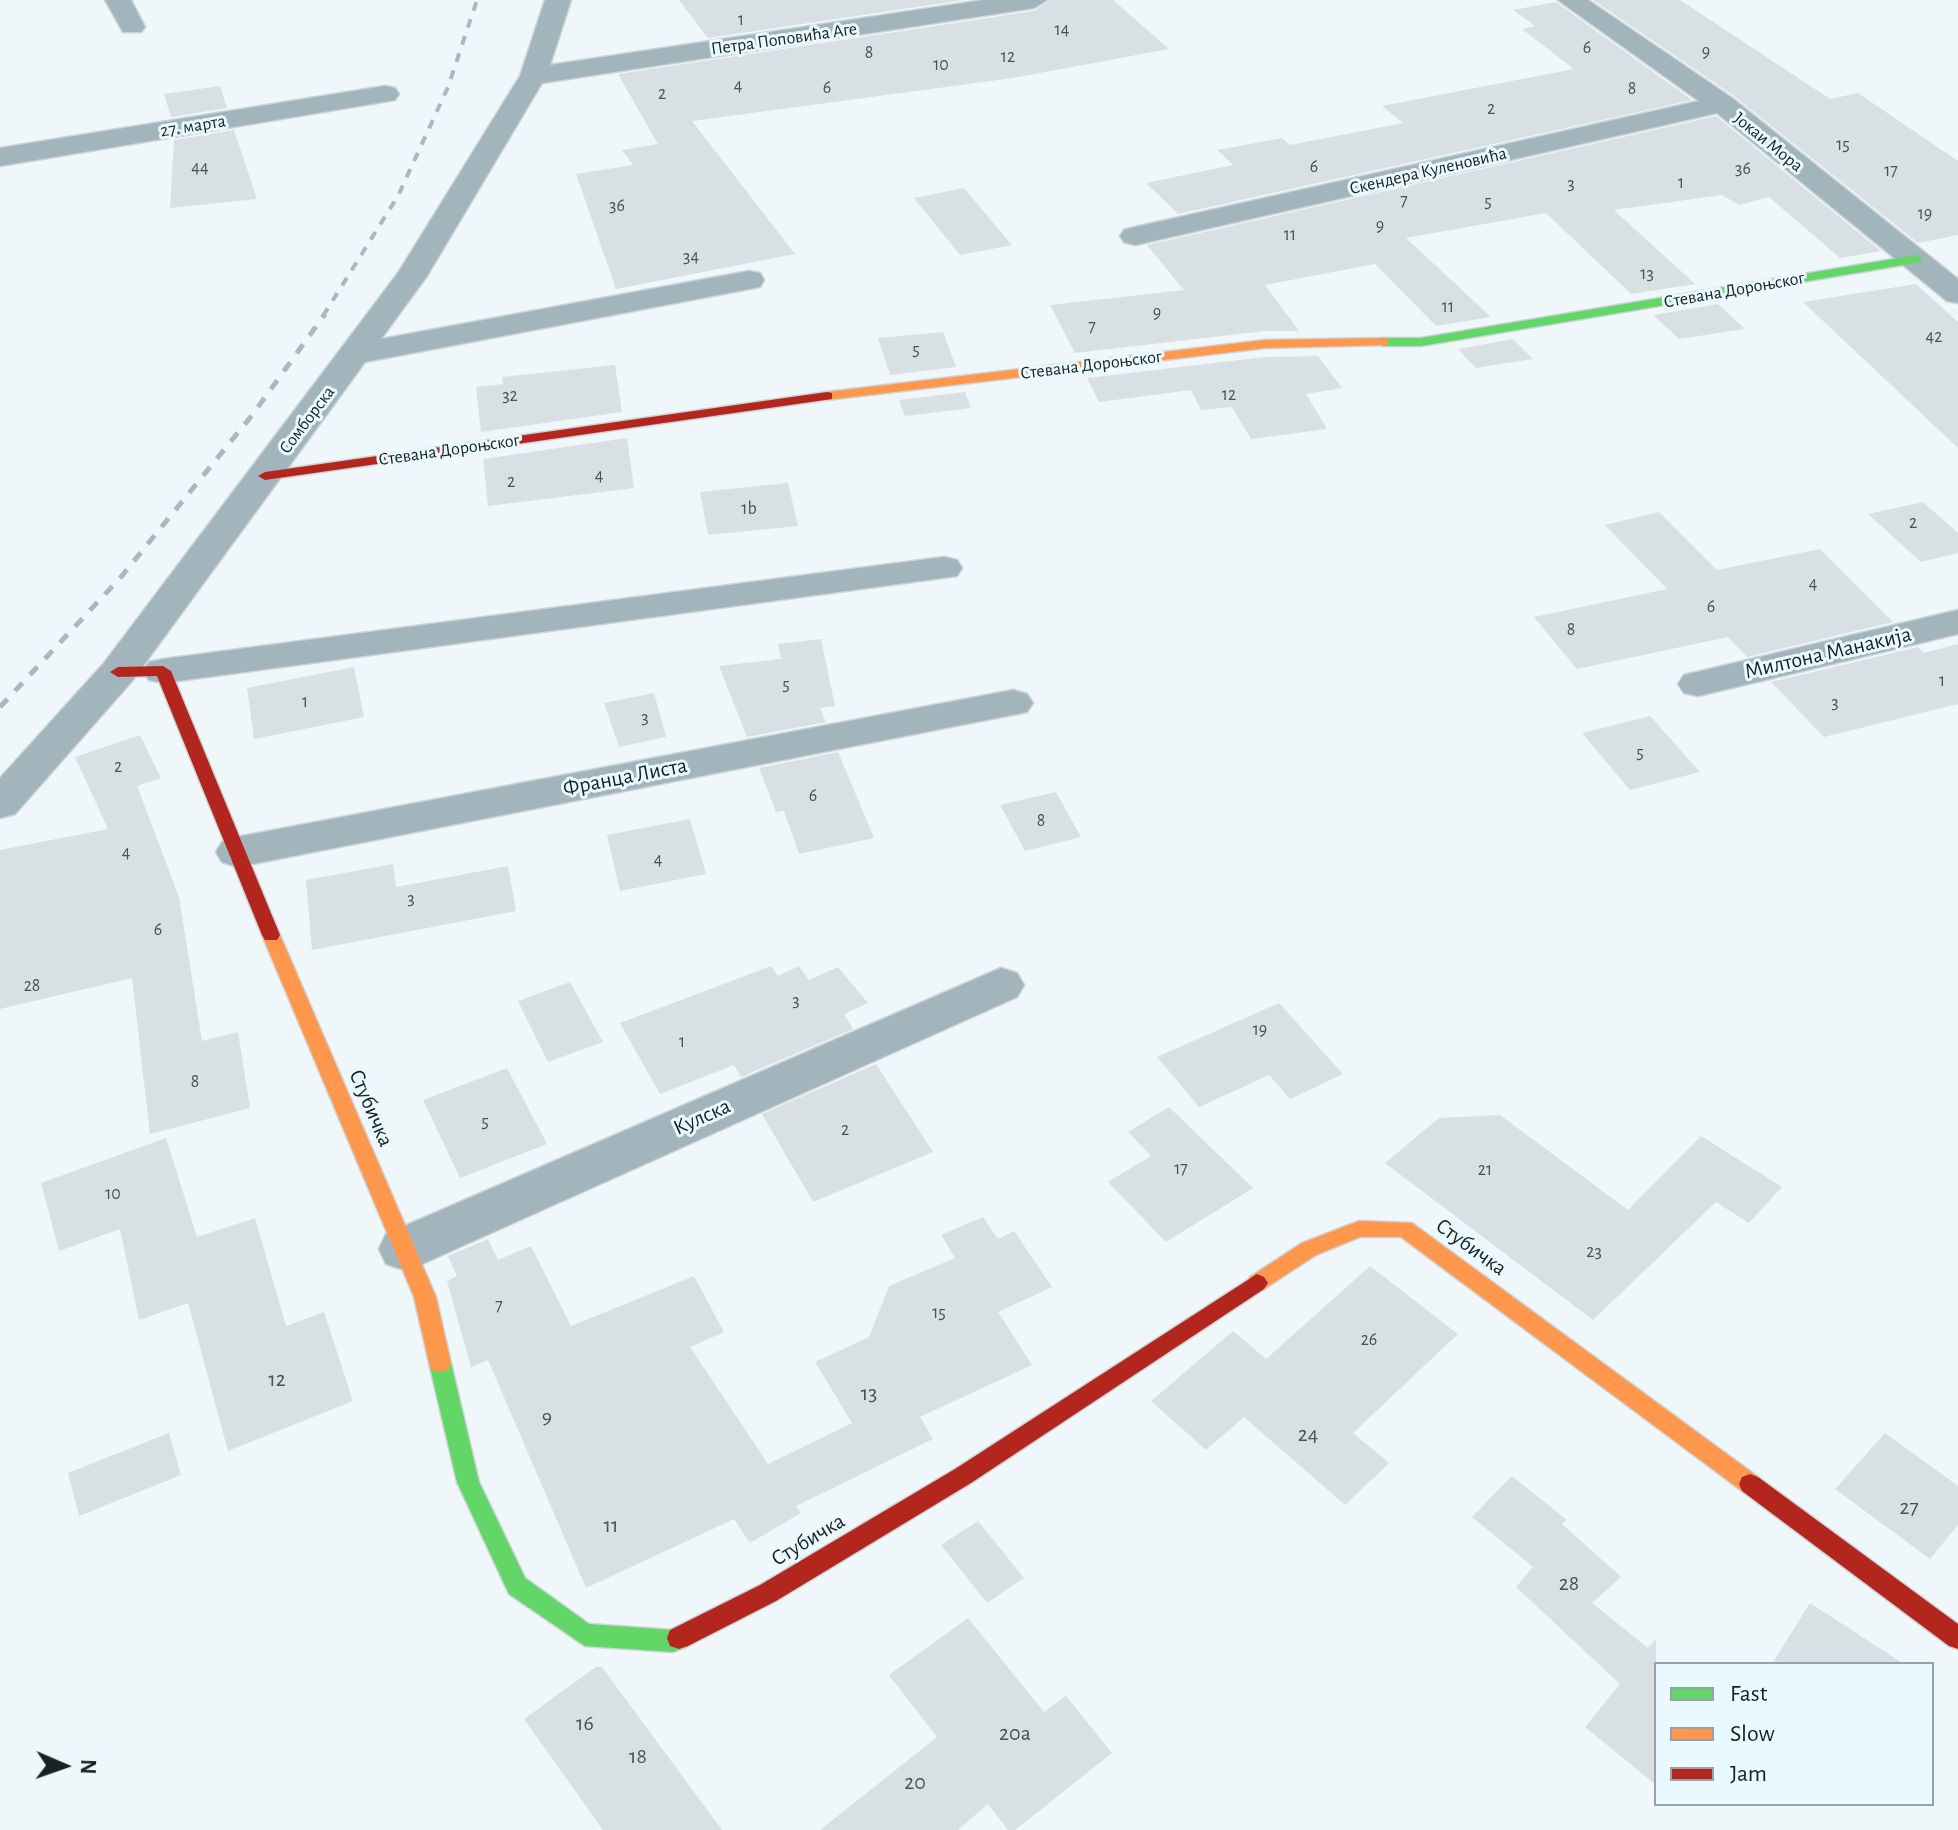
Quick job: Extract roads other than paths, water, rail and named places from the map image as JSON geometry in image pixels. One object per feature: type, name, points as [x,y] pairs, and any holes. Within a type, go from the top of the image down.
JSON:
[{"type":"street","points":[[118,0],[132,27]]},
{"type":"street","name":"Сомборска","points":[[0,804],[118,672],[428,252],[533,76],[558,0]]},
{"type":"street","name":"Петра Поповића Аге","points":[[533,76],[1034,0]]},
{"type":"street","name":"Јокаи Мора","points":[[1571,0],[1722,104],[1958,294]]},
{"type":"street","name":"27. марта","points":[[0,157],[385,94]]},
{"type":"street","name":"Скендера Куленовића","points":[[1135,236],[1722,104]]},
{"type":"street","name":"Стевана Дороњског","points":[[265,476],[870,390],[1249,346],[1421,342],[1917,259]]},
{"type":"street","points":[[355,354],[749,280]]},
{"type":"street","points":[[118,672],[163,671],[944,568]]},
{"type":"street","name":"Милтона Манакија","points":[[1698,684],[1958,622]]},
{"type":"street","name":"Стубичка","points":[[163,671],[425,1297],[474,1495],[517,1586],[585,1635],[673,1641],[768,1593],[963,1476],[1309,1249],[1359,1229],[1405,1229],[1958,1638]]},
{"type":"street","name":"Франца Листа","points":[[237,852],[1013,703]]},
{"type":"street","name":"Кулска","points":[[404,1249],[1001,985]]},
{"type":"railway","points":[[323,316],[398,196],[448,87],[477,0]]},
{"type":"railway","points":[[0,707],[121,577],[253,414],[325,314]]}]
